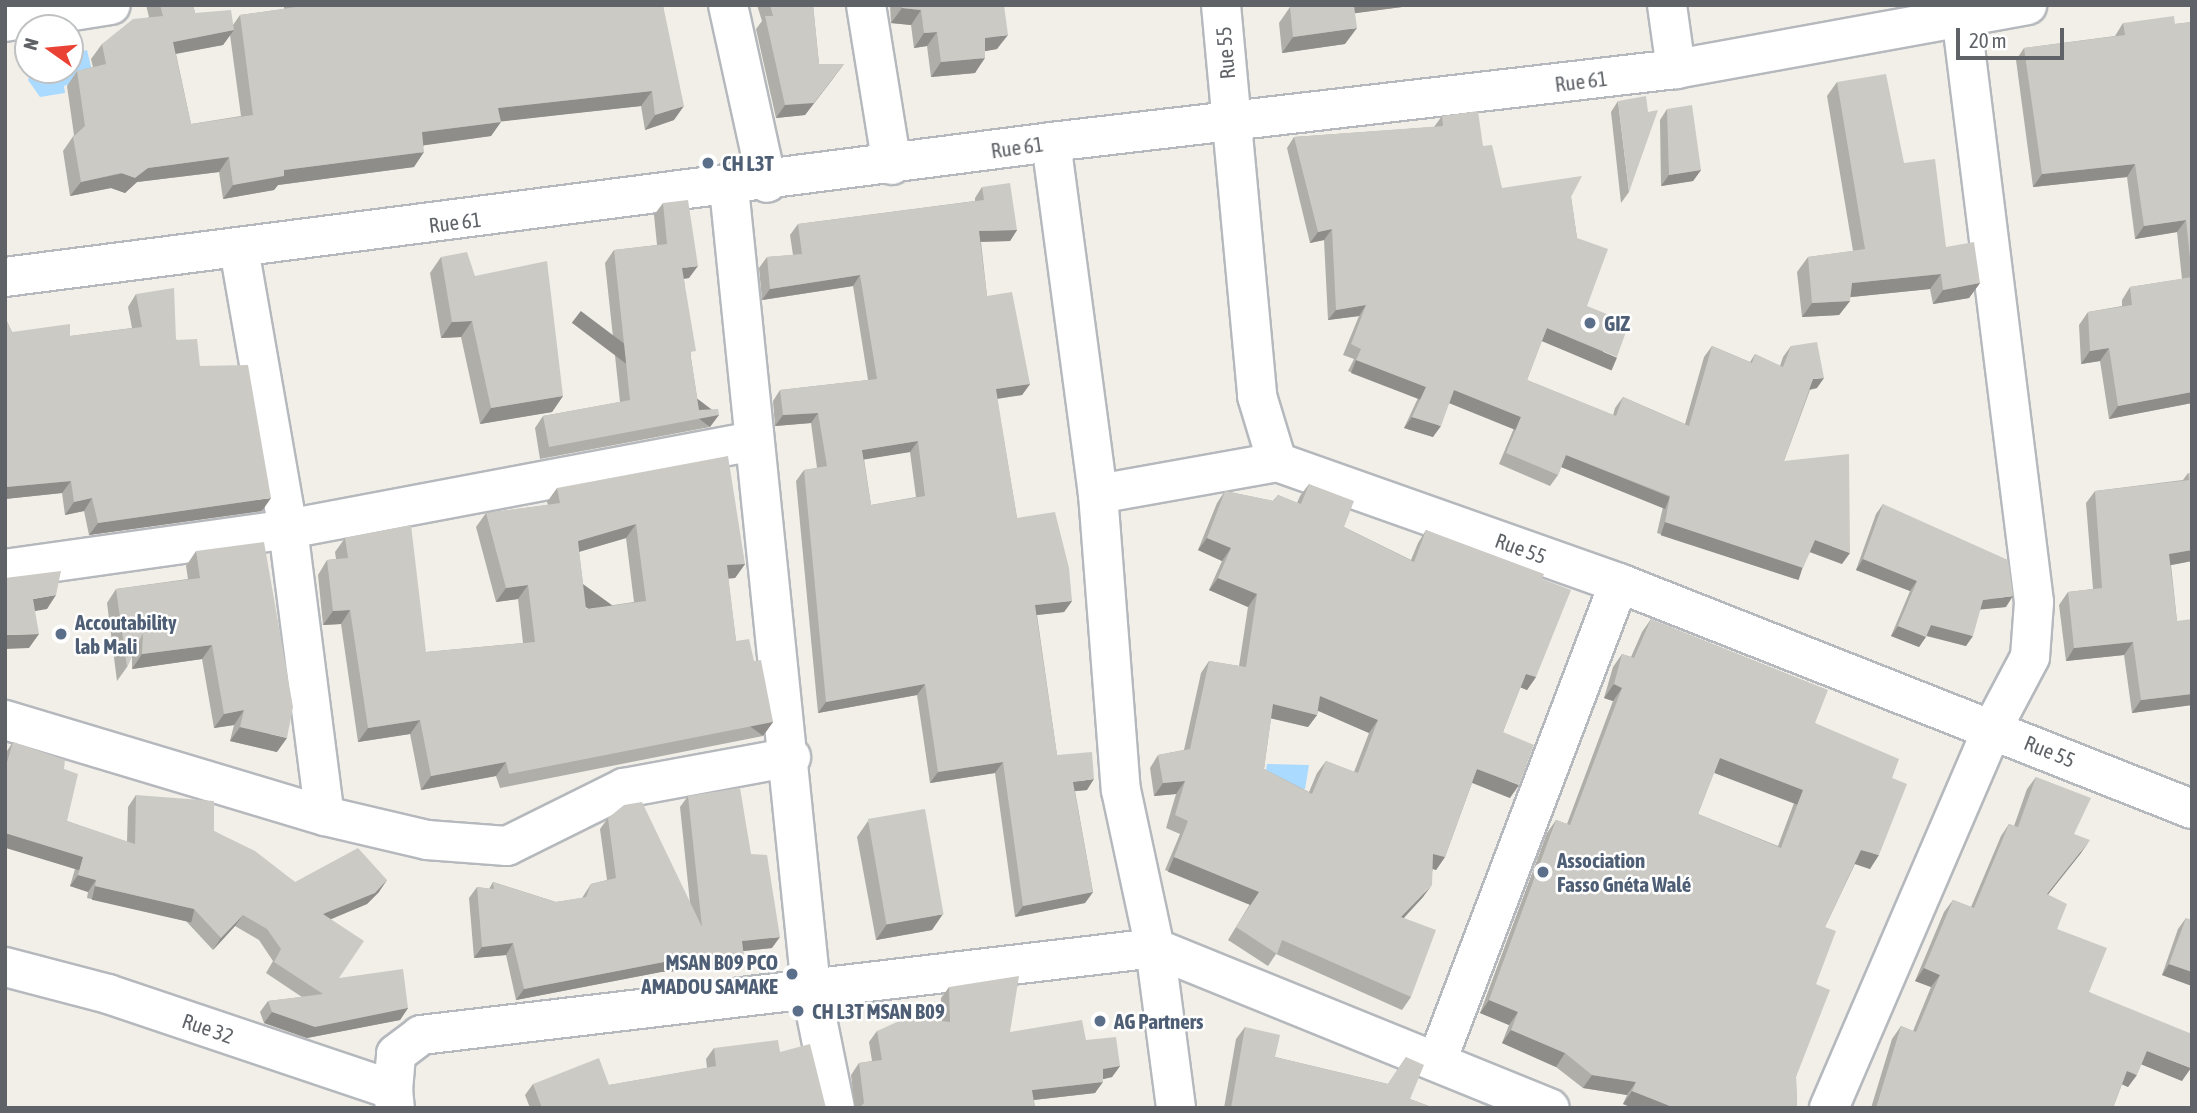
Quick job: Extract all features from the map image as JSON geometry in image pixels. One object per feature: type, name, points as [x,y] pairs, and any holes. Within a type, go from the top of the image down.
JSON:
[{"type":"street","points":[[5,22],[50,10],[111,5]]},
{"type":"street","points":[[728,5],[767,183]]},
{"type":"street","points":[[866,5],[892,165]]},
{"type":"street","name":"Rue 55","points":[[1221,5],[1257,396],[1277,462],[1619,583],[1993,727],[2192,809]]},
{"type":"street","points":[[1667,5],[1676,69]]},
{"type":"street","name":"Rue 61","points":[[5,277],[729,188],[1051,142],[1231,125],[1676,69],[2027,5]]},
{"type":"street","points":[[1829,1108],[1993,727],[2029,657],[2034,602],[1961,15]]},
{"type":"street","points":[[1051,142],[1098,494],[1121,790],[1155,948],[1176,1108]]},
{"type":"street","points":[[729,188],[754,441],[791,757],[811,989],[835,1108]]},
{"type":"street","points":[[239,249],[288,529],[325,816]]},
{"type":"street","points":[[5,569],[288,529],[754,441]]},
{"type":"street","points":[[1098,494],[1277,462]]},
{"type":"street","points":[[1437,1061],[1619,583]]},
{"type":"street","points":[[5,720],[325,816],[427,840],[506,846],[624,788],[791,757]]},
{"type":"street","points":[[394,1099],[396,1054],[421,1035],[1155,948],[1550,1108]]},
{"type":"street","name":"Rue 32","points":[[5,967],[108,994],[394,1099]]},
{"type":"water","points":[[87,50],[93,75],[84,78],[84,51]]},
{"type":"water","points":[[31,84],[69,84],[64,86],[65,93],[40,97]]},
{"type":"water","points":[[1267,764],[1309,765],[1305,789],[1263,788]]},
{"type":"building","points":[[160,5],[193,5],[195,13],[231,10],[234,30],[173,42],[191,124],[253,115],[240,15],[296,5],[663,5],[684,106],[655,115],[652,91],[498,108],[501,122],[422,132],[424,152],[284,170],[284,176],[233,185],[229,157],[148,168],[135,178],[121,173],[81,182],[73,137],[85,126],[79,84],[84,84],[84,69],[106,64],[102,44],[133,19],[163,16]]},
{"type":"building","points":[[770,5],[813,5],[819,64],[844,64],[814,103],[785,105],[765,16],[773,16]]},
{"type":"building","points":[[901,5],[1004,5],[1008,35],[985,38],[985,58],[941,62],[937,32],[924,33],[921,10],[902,8]]},
{"type":"building","points":[[1354,5],[1357,28],[1293,37],[1290,7]]},
{"type":"building","points":[[2174,16],[2175,24],[2192,22],[2192,277],[2186,220],[2144,226],[2135,164],[2042,174],[2024,48],[2125,35],[2123,23]]},
{"type":"building","points":[[1886,74],[1904,163],[1935,159],[1946,247],[1974,242],[1980,283],[1943,290],[1941,274],[1852,283],[1850,301],[1812,303],[1808,257],[1865,249],[1837,82]]},
{"type":"building","points":[[1646,96],[1648,112],[1658,110],[1629,192],[1618,101]]},
{"type":"building","points":[[1692,105],[1701,170],[1669,175],[1667,109]]},
{"type":"building","points":[[1478,111],[1483,146],[1492,145],[1502,188],[1582,176],[1571,197],[1577,238],[1608,249],[1587,306],[1629,323],[1617,357],[1547,328],[1527,380],[1616,416],[1623,397],[1689,426],[1712,346],[1752,363],[1755,354],[1783,367],[1791,346],[1817,342],[1824,378],[1813,379],[1784,461],[1849,454],[1850,553],[1815,540],[1803,568],[1665,522],[1670,496],[1566,455],[1558,475],[1506,453],[1521,417],[1454,390],[1441,426],[1412,417],[1426,387],[1356,360],[1361,349],[1351,344],[1366,305],[1336,310],[1332,229],[1318,232],[1294,137],[1443,126],[1442,116]]},
{"type":"building","points":[[1010,183],[1017,230],[979,231],[987,296],[1012,292],[1030,384],[996,389],[1017,518],[1055,512],[1069,568],[1072,601],[1035,605],[1057,755],[1092,752],[1094,779],[1073,782],[1093,892],[1023,906],[1003,762],[938,772],[925,684],[826,702],[804,470],[827,466],[818,413],[783,415],[780,390],[877,379],[860,275],[770,289],[767,257],[802,254],[798,224],[984,200],[982,187]],"holes":[[[918,441],[925,496],[871,505],[862,450]]]},
{"type":"building","points":[[688,200],[698,266],[682,268],[696,351],[690,352],[699,410],[718,409],[719,415],[549,447],[543,416],[630,400],[614,250],[667,244],[663,203]]},
{"type":"building","points":[[467,252],[475,276],[547,261],[563,396],[491,408],[472,321],[452,322],[441,257]]},
{"type":"building","points":[[2192,277],[2192,392],[2118,406],[2109,348],[2090,351],[2088,312],[2132,305],[2130,287]]},
{"type":"building","points":[[174,288],[176,340],[197,339],[200,366],[248,365],[271,498],[98,523],[92,498],[74,502],[71,481],[6,487],[5,317],[12,332],[70,324],[70,336],[142,327],[136,294]]},
{"type":"building","points":[[728,456],[745,564],[727,565],[736,641],[749,639],[754,661],[761,660],[773,722],[509,774],[506,762],[431,776],[420,720],[368,728],[350,610],[333,611],[327,560],[348,558],[345,538],[411,525],[426,652],[535,642],[528,585],[506,588],[486,513],[560,503],[557,488]],"holes":[[[636,524],[646,601],[586,609],[578,541]]]},
{"type":"building","points":[[2188,473],[2192,473],[2192,550],[2169,554],[2177,621],[2192,619],[2192,694],[2141,700],[2133,642],[2074,648],[2068,592],[2102,588],[2095,491],[2189,480]]},
{"type":"building","points":[[1309,484],[1354,501],[1344,527],[1414,562],[1426,530],[1544,574],[1542,579],[1571,590],[1536,677],[1526,674],[1503,732],[1534,745],[1519,785],[1477,769],[1445,857],[1433,854],[1432,885],[1401,917],[1436,930],[1411,997],[1282,940],[1277,954],[1236,927],[1259,892],[1174,857],[1188,821],[1175,815],[1185,781],[1163,783],[1158,755],[1190,749],[1209,661],[1246,667],[1257,594],[1218,578],[1231,548],[1207,538],[1225,491],[1274,501],[1278,495],[1301,504]],"holes":[[[1320,696],[1378,720],[1358,773],[1326,761],[1312,794],[1264,769],[1273,704],[1317,715]]]},
{"type":"building","points":[[1883,504],[2008,560],[2013,596],[1983,600],[1973,636],[1931,625],[1926,637],[1898,626],[1917,581],[1863,559]]},
{"type":"building","points":[[264,542],[293,707],[287,738],[240,727],[244,710],[224,714],[212,645],[142,654],[143,633],[127,667],[116,589],[200,578],[196,551]]},
{"type":"building","points":[[61,571],[56,595],[33,599],[39,634],[5,635],[5,578]]},
{"type":"building","points":[[1651,619],[1828,690],[1815,723],[1899,759],[1892,778],[1907,784],[1879,855],[1861,850],[1825,927],[1836,931],[1816,984],[1830,990],[1796,1077],[1797,1108],[1675,1108],[1632,1091],[1636,1082],[1592,1075],[1565,1053],[1511,1030],[1518,1012],[1489,1000],[1556,820],[1570,825],[1622,688],[1614,684],[1622,654],[1634,658]],"holes":[[[1720,758],[1803,790],[1781,848],[1698,814]]]},
{"type":"building","points":[[13,742],[65,760],[64,769],[78,774],[67,821],[135,844],[136,795],[214,801],[214,831],[255,851],[295,882],[358,848],[387,880],[375,893],[323,914],[364,941],[339,978],[403,969],[408,1008],[315,1027],[272,1012],[268,1001],[323,994],[274,962],[281,949],[267,929],[243,915],[221,938],[194,909],[95,886],[96,880],[78,875],[83,857],[5,833],[5,769]]},
{"type":"building","points":[[2036,777],[2091,798],[2074,834],[2090,840],[2047,894],[2067,904],[2057,929],[2107,948],[2089,992],[2192,1034],[2192,1066],[2191,1068],[2147,1051],[2137,1075],[2127,1071],[2113,1108],[1876,1108],[1901,1026],[1916,1032],[1940,975],[1924,968],[1953,900],[1974,908],[2009,824],[2018,827]]},
{"type":"building","points":[[740,788],[751,854],[767,855],[780,937],[742,941],[744,957],[669,961],[524,989],[513,943],[482,947],[477,887],[494,889],[493,882],[556,902],[586,897],[591,884],[616,878],[608,818],[624,805],[642,802],[702,927],[688,796]]},
{"type":"building","points":[[925,809],[944,914],[886,924],[868,819]]},
{"type":"building","points":[[2186,918],[2192,920],[2192,972],[2169,964]]},
{"type":"building","points":[[1019,976],[1010,1032],[1082,1020],[1086,1040],[1116,1037],[1120,1066],[1103,1069],[1103,1082],[1032,1090],[1035,1108],[859,1108],[864,1103],[859,1063],[882,1060],[877,1031],[908,1017],[950,1022],[949,987]]},
{"type":"building","points":[[1245,1027],[1280,1035],[1275,1057],[1388,1084],[1406,1057],[1424,1065],[1410,1099],[1434,1108],[1231,1108]]},
{"type":"building","points":[[778,1040],[780,1052],[810,1044],[826,1108],[542,1108],[533,1084],[599,1058],[609,1085],[716,1066],[714,1048]]},
{"type":"place","name":"CH L3T","points":[[708,163]]},
{"type":"place","name":"GIZ","points":[[1590,323]]},
{"type":"place","name":"Accoutability lab Mali","points":[[61,634]]},
{"type":"place","name":"Association Fasso Gnéta Walé","points":[[1543,872]]},
{"type":"place","name":"MSAN B09 PCO AMADOU SAMAKE","points":[[792,974]]},
{"type":"place","name":"CH L3T MSAN B09","points":[[798,1011]]},
{"type":"place","name":"AG Partners","points":[[1100,1021]]}]
